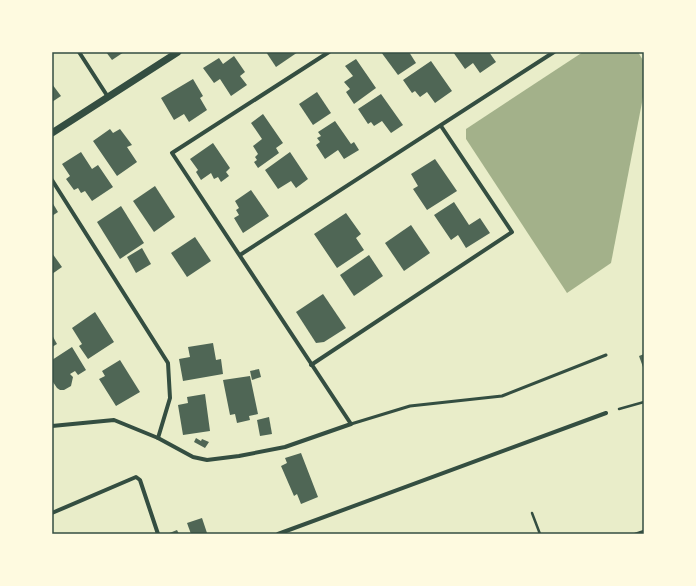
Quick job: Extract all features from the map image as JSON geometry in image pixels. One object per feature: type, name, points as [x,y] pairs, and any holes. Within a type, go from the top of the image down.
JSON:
[{"type":"street","points":[[79,52],[108,97]]},
{"type":"street","points":[[52,133],[178,52]]},
{"type":"street","points":[[52,426],[114,420],[158,438],[193,457],[206,460],[239,456],[285,447],[351,424],[172,153],[329,52]]},
{"type":"street","points":[[240,255],[554,52]]},
{"type":"street","points":[[311,365],[512,232],[441,126]]},
{"type":"street","points":[[52,180],[168,363],[170,398],[158,438]]},
{"type":"street","points":[[278,534],[606,413]]},
{"type":"street","points":[[52,513],[136,477],[140,480],[158,534]]},
{"type":"lane","points":[[351,424],[410,406],[502,396],[606,355]]},
{"type":"path","points":[[606,413],[644,402]]},
{"type":"path","points":[[532,513],[540,534]]},
{"type":"path","points":[[635,534],[644,532]]},
{"type":"shaded area","points":[[583,52],[638,52],[644,62],[644,92],[611,263],[567,293],[466,139],[466,129]]},
{"type":"building","points":[[106,52],[124,52],[112,60]]},
{"type":"building","points":[[266,52],[298,52],[276,67]]},
{"type":"building","points":[[381,52],[409,52],[416,63],[398,75]]},
{"type":"building","points":[[453,52],[489,52],[496,62],[480,73],[473,63],[465,69]]},
{"type":"building","points":[[234,56],[245,72],[240,76],[247,85],[231,96],[220,79],[214,83],[203,68],[219,58],[223,64]]},
{"type":"building","points":[[356,59],[376,88],[354,104],[346,92],[350,89],[344,82],[353,76],[345,66]]},
{"type":"building","points":[[431,61],[452,91],[435,103],[427,92],[420,97],[415,91],[412,93],[403,80]]},
{"type":"building","points":[[193,79],[203,96],[200,98],[207,110],[189,122],[184,114],[174,120],[161,98]]},
{"type":"building","points":[[52,84],[61,96],[52,102]]},
{"type":"building","points":[[317,92],[331,113],[313,125],[299,104]]},
{"type":"building","points":[[381,94],[403,125],[391,133],[382,121],[374,126],[371,122],[368,124],[358,109]]},
{"type":"building","points":[[263,114],[283,143],[276,148],[279,153],[258,168],[254,162],[257,160],[255,157],[258,154],[253,146],[262,139],[251,123]]},
{"type":"building","points":[[335,121],[351,144],[354,142],[359,150],[344,159],[338,150],[325,159],[316,145],[320,142],[317,138],[321,136],[318,132]]},
{"type":"building","points":[[110,129],[113,133],[120,129],[132,145],[127,147],[137,162],[117,176],[93,141]]},
{"type":"building","points":[[213,143],[230,168],[226,172],[229,176],[221,182],[218,177],[214,179],[211,173],[201,180],[196,172],[198,170],[190,159]]},
{"type":"building","points":[[81,152],[92,169],[98,165],[113,187],[92,201],[85,191],[81,193],[78,188],[74,190],[66,179],[70,176],[62,164]]},
{"type":"building","points":[[290,152],[308,179],[296,188],[291,181],[278,189],[265,170]]},
{"type":"building","points":[[435,159],[457,191],[427,210],[413,189],[418,186],[411,174]]},
{"type":"building","points":[[155,186],[175,217],[154,232],[133,201]]},
{"type":"building","points":[[251,190],[269,216],[243,233],[234,218],[239,215],[236,210],[239,208],[235,201]]},
{"type":"building","points":[[52,202],[58,212],[52,216]]},
{"type":"building","points":[[454,202],[469,225],[480,218],[490,233],[466,248],[458,235],[451,240],[434,215]]},
{"type":"building","points":[[121,206],[144,243],[120,259],[97,222]]},
{"type":"building","points":[[346,213],[361,234],[356,238],[364,250],[337,268],[314,234]]},
{"type":"building","points":[[411,225],[430,253],[404,271],[385,243]]},
{"type":"building","points":[[195,237],[211,261],[187,277],[171,253]]},
{"type":"building","points":[[142,248],[151,264],[136,273],[127,257]]},
{"type":"building","points":[[52,253],[62,267],[52,274]]},
{"type":"building","points":[[369,255],[383,276],[354,296],[340,275]]},
{"type":"building","points":[[323,294],[346,328],[324,342],[316,343],[296,312]]},
{"type":"building","points":[[95,312],[114,342],[88,359],[79,346],[82,344],[72,328]]},
{"type":"building","points":[[52,335],[57,344],[52,347]]},
{"type":"building","points":[[213,343],[216,360],[221,359],[223,374],[183,381],[179,359],[190,357],[188,347]]},
{"type":"building","points":[[72,347],[86,370],[78,375],[75,371],[70,374],[73,377],[71,386],[64,390],[60,390],[53,382],[52,383],[52,360]]},
{"type":"building","points":[[644,354],[644,370],[639,356]]},
{"type":"building","points":[[120,360],[140,392],[116,406],[99,379],[105,376],[102,371]]},
{"type":"building","points":[[259,369],[261,377],[252,380],[250,371]]},
{"type":"building","points":[[250,376],[258,414],[249,416],[250,420],[237,423],[235,414],[230,415],[223,380]]},
{"type":"building","points":[[205,394],[210,431],[183,435],[178,405],[188,403],[187,397]]},
{"type":"building","points":[[269,417],[272,434],[260,436],[257,420]]},
{"type":"building","points":[[196,438],[201,441],[202,439],[209,442],[205,448],[194,442]]},
{"type":"building","points":[[301,453],[318,497],[301,504],[297,494],[294,496],[281,466],[287,463],[285,458]]},
{"type":"building","points":[[202,518],[207,533],[191,534],[187,523]]},
{"type":"building","points":[[177,530],[179,534],[167,534]]}]
